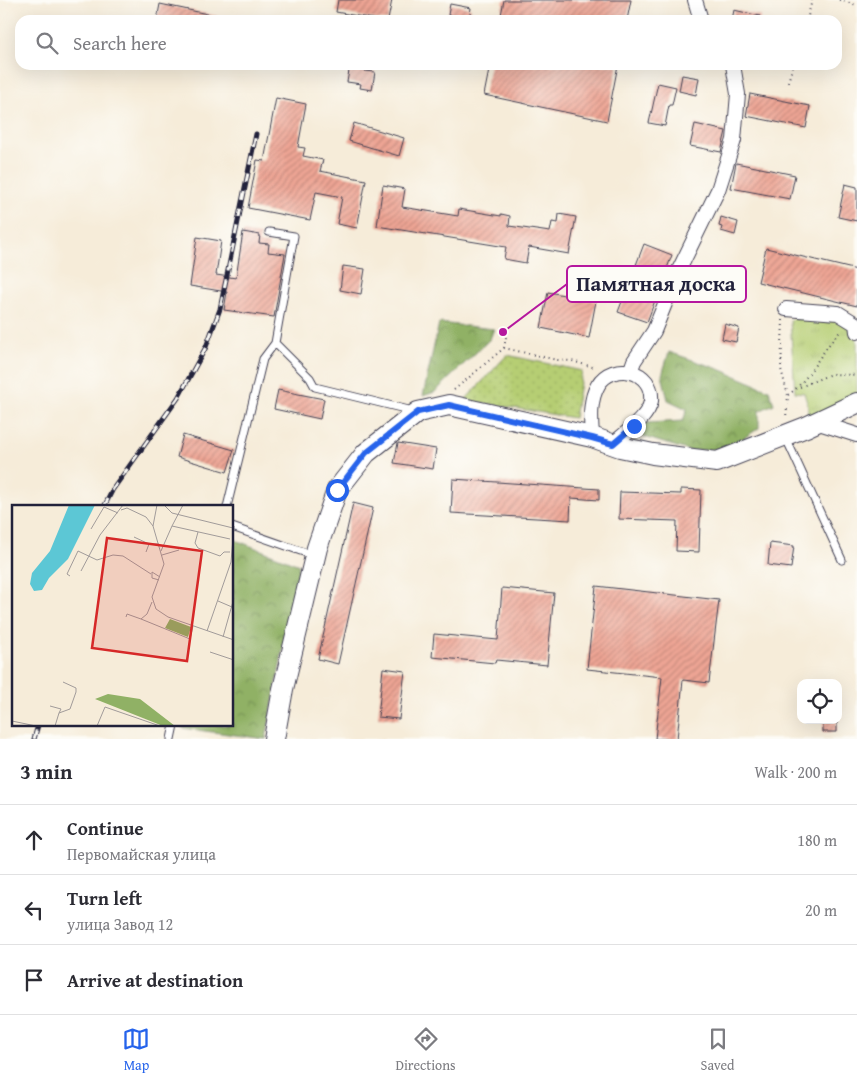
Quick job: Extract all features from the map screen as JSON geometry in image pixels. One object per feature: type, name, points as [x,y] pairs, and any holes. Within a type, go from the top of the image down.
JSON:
[{"type":"street","points":[[695,0],[700,15]]},
{"type":"street","points":[[630,372],[634,361],[654,331],[677,274],[718,190],[734,140],[738,94],[734,70]]},
{"type":"street","points":[[784,314],[838,313],[856,325]]},
{"type":"street","points":[[592,438],[592,398],[600,382],[612,373],[619,371],[642,376],[648,383],[651,402],[640,420],[613,444]]},
{"type":"street","points":[[274,739],[283,689],[315,556],[337,490],[366,453],[418,412],[449,405],[592,438],[620,447],[653,454],[717,462],[784,436],[857,403]]},
{"type":"street","points":[[816,422],[857,435]]},
{"type":"lane","points":[[227,505],[262,359],[275,343],[294,236],[269,232]]},
{"type":"lane","points":[[275,343],[310,378],[315,387],[418,412]]},
{"type":"lane","points":[[784,436],[842,560]]},
{"type":"lane","points":[[234,528],[315,556]]},
{"type":"lane","points":[[171,739],[174,726]]},
{"type":"path","points":[[808,15],[812,0]]},
{"type":"path","points":[[839,0],[857,5]]},
{"type":"path","points":[[788,82],[792,70]]},
{"type":"path","points":[[784,314],[780,369],[788,396],[784,436]]},
{"type":"path","points":[[800,387],[823,350],[841,331],[856,325]]},
{"type":"path","points":[[452,392],[504,348],[507,332]]},
{"type":"path","points":[[504,348],[557,360],[583,363],[612,373]]},
{"type":"path","points":[[788,396],[800,387],[831,374],[857,375]]},
{"type":"green space","points":[[812,315],[847,318],[857,331],[857,398],[807,419],[808,406],[804,393],[795,392],[790,320]]},
{"type":"green space","points":[[439,323],[494,329],[490,339],[435,392],[423,396]]},
{"type":"green space","points":[[669,352],[719,369],[769,390],[774,404],[759,411],[759,428],[729,448],[690,451],[638,435],[646,423],[683,421],[687,409],[668,400],[662,375]]},
{"type":"green space","points":[[507,355],[582,371],[574,418],[465,400]]},
{"type":"green space","points":[[234,539],[299,565],[266,739],[182,728],[182,726],[234,726]]},
{"type":"building","points":[[338,0],[392,0],[389,15],[352,15],[336,12]]},
{"type":"building","points":[[504,0],[631,0],[628,15],[501,15]]},
{"type":"building","points":[[160,4],[212,15],[158,15]]},
{"type":"building","points":[[450,4],[471,8],[470,15],[448,15]]},
{"type":"building","points":[[734,10],[756,15],[733,15]]},
{"type":"building","points":[[349,70],[375,72],[372,90],[360,88],[361,84],[347,82]]},
{"type":"building","points":[[489,70],[617,70],[607,121],[484,95]]},
{"type":"building","points":[[682,75],[699,78],[696,95],[679,91]]},
{"type":"building","points":[[658,83],[676,87],[672,105],[669,105],[665,126],[649,123]]},
{"type":"building","points":[[750,94],[810,106],[806,128],[746,116]]},
{"type":"building","points":[[276,98],[306,104],[298,147],[305,148],[303,156],[323,160],[320,171],[366,180],[357,228],[337,224],[342,197],[316,192],[310,220],[248,208],[257,160],[264,161]]},
{"type":"building","points":[[354,123],[404,138],[399,156],[349,141]]},
{"type":"building","points":[[695,124],[726,131],[721,152],[690,146]]},
{"type":"building","points":[[736,163],[795,175],[790,199],[731,188]]},
{"type":"building","points":[[845,184],[857,187],[857,221],[838,217]]},
{"type":"building","points":[[383,185],[405,189],[402,207],[458,216],[459,209],[501,216],[501,214],[510,216],[509,226],[550,232],[552,222],[558,223],[559,214],[576,217],[569,254],[529,247],[526,263],[504,259],[506,247],[377,226]]},
{"type":"building","points":[[721,217],[738,222],[735,235],[721,231],[722,227],[719,226]]},
{"type":"building","points":[[243,232],[260,235],[259,243],[269,244],[268,252],[285,254],[274,317],[224,310],[227,292],[190,286],[197,237],[221,241],[216,275],[236,278]]},
{"type":"building","points":[[644,244],[672,255],[647,322],[618,312]]},
{"type":"building","points":[[766,248],[857,270],[857,306],[758,282]]},
{"type":"building","points":[[343,266],[365,269],[361,294],[340,290]]},
{"type":"building","points":[[548,292],[596,301],[589,338],[541,328]]},
{"type":"building","points":[[725,324],[739,328],[736,342],[722,339]]},
{"type":"building","points":[[278,390],[324,399],[320,419],[274,409]]},
{"type":"building","points":[[183,435],[234,450],[227,472],[177,457]]},
{"type":"building","points":[[398,443],[436,449],[433,469],[394,463]]},
{"type":"building","points":[[453,479],[599,489],[599,500],[571,498],[570,520],[451,513]]},
{"type":"building","points":[[681,489],[701,490],[699,552],[676,551],[677,521],[619,519],[620,492],[681,494]]},
{"type":"building","points":[[353,503],[373,508],[338,664],[318,659]]},
{"type":"building","points":[[770,543],[794,546],[791,568],[768,565]]},
{"type":"building","points":[[596,586],[719,600],[709,683],[683,680],[677,739],[655,739],[662,677],[587,669]]},
{"type":"building","points":[[502,588],[554,593],[547,665],[496,660],[495,663],[432,657],[434,634],[498,640]]},
{"type":"building","points":[[383,668],[405,671],[399,719],[378,717]]},
{"type":"building","points":[[823,724],[837,724],[837,732],[823,732]]},
{"type":"railway","points":[[105,505],[113,489],[178,398],[206,347],[220,309],[256,134]]},
{"type":"railway","points":[[34,739],[38,726]]},
{"type":"place","name":"Памятная доска","points":[[503,332]]},
{"type":"route","points":[[337,490],[366,453],[418,412],[449,405],[613,444],[634,426]]}]
